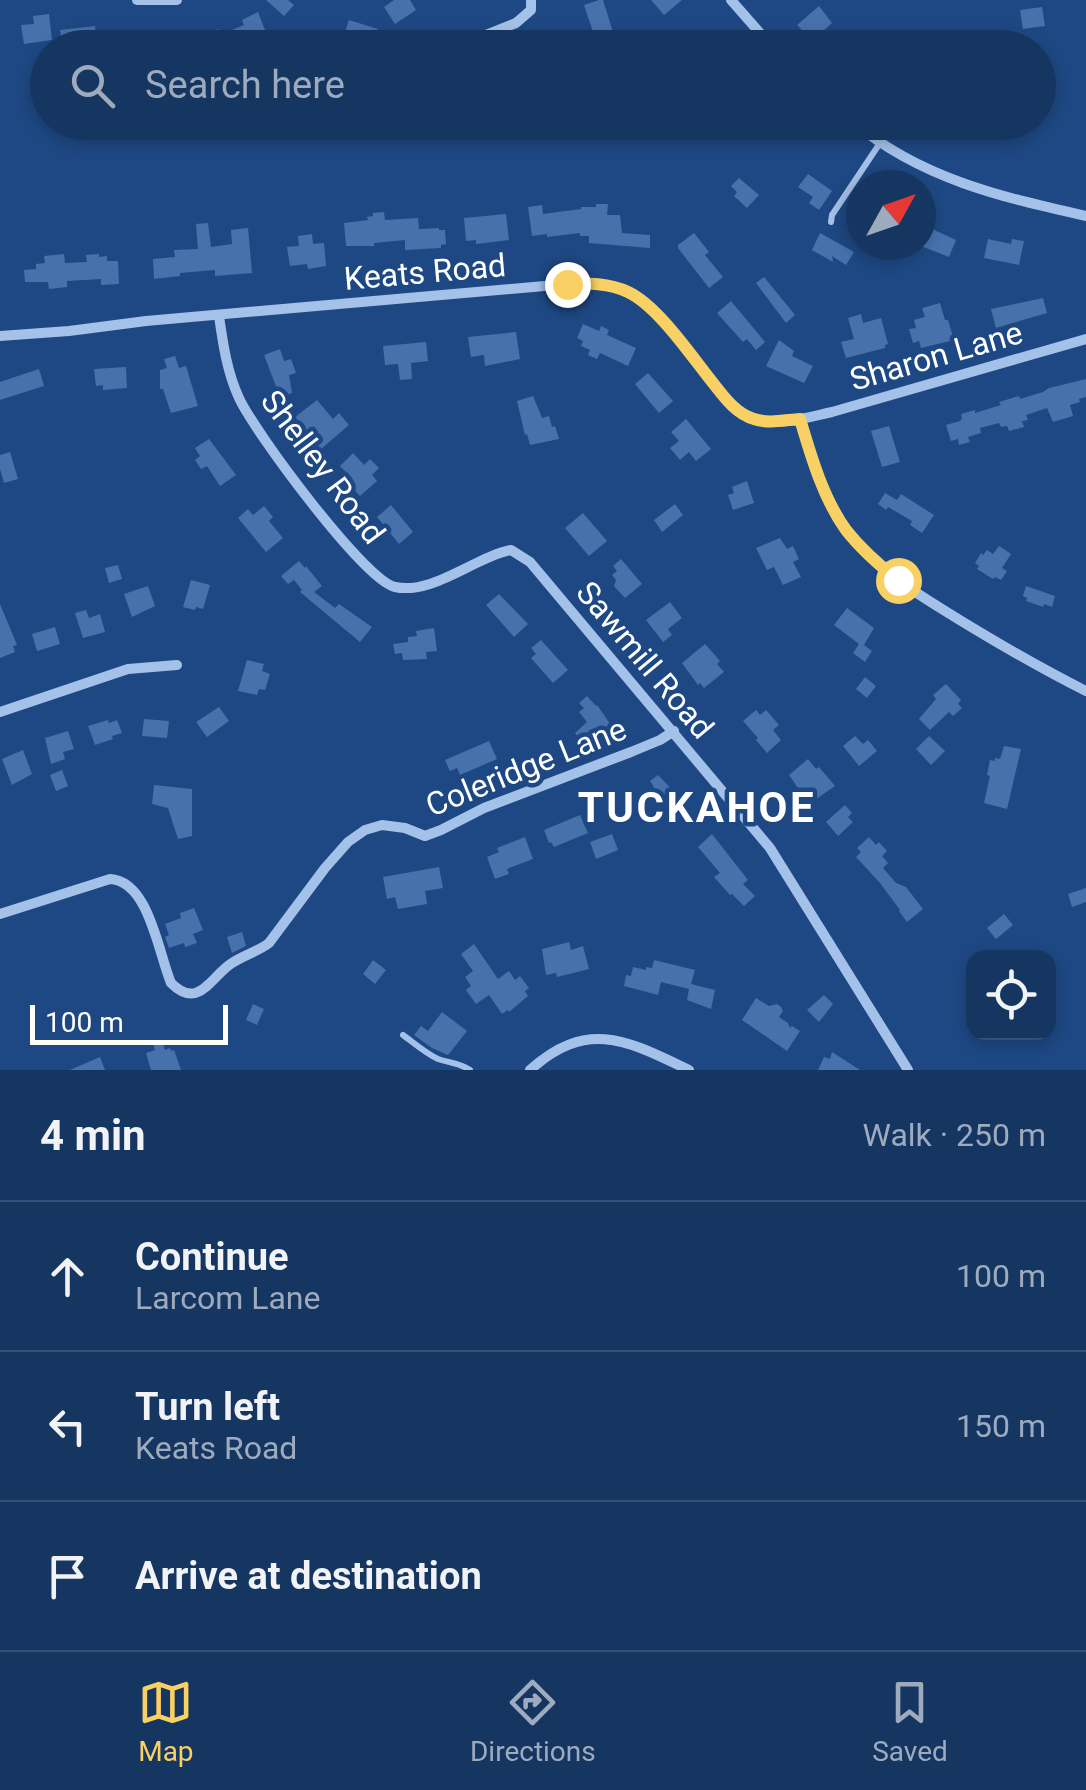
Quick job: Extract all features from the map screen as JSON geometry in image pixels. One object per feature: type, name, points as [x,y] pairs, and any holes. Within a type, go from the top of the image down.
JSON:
[{"type":"street","points":[[137,0],[177,0]]},
{"type":"street","points":[[731,0],[757,30]]},
{"type":"street","points":[[500,30],[516,24],[531,5]]},
{"type":"street","points":[[877,140],[910,160],[977,190],[1086,216]]},
{"type":"street","name":"Keats Road","points":[[0,336],[567,284],[609,286],[631,293],[654,312],[740,412],[768,422],[800,419]]},
{"type":"street","name":"Shelley Road","points":[[219,316],[230,374],[246,412],[263,440],[344,540],[388,584],[411,588],[443,578]]},
{"type":"street","name":"Sharon Lane","points":[[800,419],[1086,339]]},
{"type":"street","points":[[800,419],[836,513],[873,560],[979,632],[1086,691]]},
{"type":"street","name":"Sawmill Road","points":[[443,578],[511,550],[530,562],[770,848],[908,1070]]},
{"type":"street","points":[[0,712],[128,670],[177,665]]},
{"type":"street","name":"Coleridge Lane","points":[[0,914],[110,879],[124,881],[140,897],[171,982],[183,992],[199,992],[227,966],[260,950],[325,868],[364,830],[382,825],[425,836],[484,808],[674,732]]},
{"type":"street","points":[[530,1070],[568,1044],[601,1038],[625,1043],[690,1070]]},
{"type":"lane","points":[[831,222],[880,142]]},
{"type":"lane","points":[[402,1035],[443,1061],[470,1070]]},
{"type":"building","points":[[266,0],[288,0],[294,5],[284,16]]},
{"type":"building","points":[[394,0],[410,0],[416,10],[395,24],[384,7]]},
{"type":"building","points":[[603,0],[612,30],[592,30],[584,5]]},
{"type":"building","points":[[651,0],[682,0],[664,15]]},
{"type":"building","points":[[819,6],[832,23],[824,30],[802,30],[797,25]]},
{"type":"building","points":[[1042,7],[1045,26],[1023,29],[1020,10]]},
{"type":"building","points":[[258,12],[265,30],[232,30],[244,25],[242,20]]},
{"type":"building","points":[[49,14],[51,30],[30,30],[30,43],[24,44],[21,25],[34,24],[33,16]]},
{"type":"building","points":[[349,20],[378,29],[378,30],[346,30]]},
{"type":"building","points":[[95,26],[95,30],[60,30]]},
{"type":"building","points":[[808,174],[832,191],[819,210],[809,203],[813,197],[798,187]]},
{"type":"building","points":[[739,178],[759,195],[747,208],[734,196],[737,192],[731,186]]},
{"type":"building","points":[[608,204],[607,215],[620,215],[622,233],[650,235],[650,248],[589,243],[589,236],[580,233],[532,236],[528,207],[542,205],[543,214]]},
{"type":"building","points":[[384,212],[385,220],[418,218],[419,229],[445,230],[446,244],[441,248],[405,250],[405,240],[346,246],[344,223],[368,220],[373,213]]},
{"type":"building","points":[[506,214],[509,240],[476,244],[476,240],[466,241],[464,218]]},
{"type":"building","points":[[208,223],[211,247],[232,244],[231,230],[248,228],[252,273],[215,276],[215,270],[154,279],[153,259],[175,257],[174,250],[198,249],[196,224]]},
{"type":"building","points":[[936,231],[956,240],[949,257],[936,252]]},
{"type":"building","points":[[694,233],[723,277],[709,288],[678,248]]},
{"type":"building","points":[[820,233],[846,248],[849,260],[846,265],[832,256],[833,262],[812,250]]},
{"type":"building","points":[[312,234],[313,244],[324,243],[326,266],[290,266],[287,247],[299,246],[298,236]]},
{"type":"building","points":[[988,239],[1011,244],[1012,239],[1024,241],[1019,265],[984,258]]},
{"type":"building","points":[[64,254],[65,263],[87,262],[86,255],[99,254],[107,256],[107,261],[118,261],[119,284],[101,285],[101,279],[67,281],[67,287],[49,289],[48,282],[25,282],[24,270],[45,263],[44,256]]},
{"type":"building","points":[[764,277],[795,315],[786,323],[756,283]]},
{"type":"building","points":[[1043,298],[1047,313],[996,328],[991,309]]},
{"type":"building","points":[[731,301],[765,342],[756,350],[747,339],[743,342],[717,313]]},
{"type":"building","points":[[940,303],[954,340],[921,348],[919,341],[913,343],[909,329],[916,328],[914,320],[925,317],[922,308]]},
{"type":"building","points":[[861,314],[863,323],[881,318],[888,344],[846,358],[841,342],[854,339],[848,318]]},
{"type":"building","points":[[583,324],[599,331],[601,326],[609,330],[607,335],[636,348],[628,366],[600,353],[597,359],[588,355],[590,350],[581,346],[583,341],[577,338]]},
{"type":"building","points":[[516,332],[520,359],[485,366],[484,355],[471,357],[468,337]]},
{"type":"building","points":[[779,340],[794,351],[792,356],[813,366],[804,383],[766,366]]},
{"type":"building","points":[[426,342],[428,361],[411,363],[412,379],[400,380],[398,364],[385,365],[383,346]]},
{"type":"building","points":[[280,349],[284,361],[291,359],[296,373],[289,375],[292,393],[280,397],[264,355]]},
{"type":"building","points":[[175,356],[179,368],[186,366],[198,406],[171,413],[160,389],[160,370],[167,368],[164,359]]},
{"type":"building","points":[[126,367],[127,388],[103,390],[103,385],[96,386],[94,369]]},
{"type":"building","points":[[39,369],[44,386],[0,400],[0,382]]},
{"type":"building","points":[[648,373],[673,401],[659,413],[635,384]]},
{"type":"building","points":[[1086,379],[1086,397],[1070,405],[1073,416],[1053,422],[1047,408],[1026,415],[1024,427],[1009,431],[999,423],[980,428],[981,433],[968,437],[970,442],[959,445],[958,439],[951,441],[946,425],[960,421],[961,414]]},
{"type":"building","points":[[533,396],[542,418],[549,416],[559,439],[530,445],[517,401]]},
{"type":"building","points":[[317,400],[333,419],[339,413],[349,425],[321,449],[302,432],[305,429],[295,417]]},
{"type":"building","points":[[686,419],[711,449],[696,461],[689,452],[680,460],[670,448],[679,441],[671,432]]},
{"type":"building","points":[[889,426],[900,462],[882,467],[871,431]]},
{"type":"building","points":[[209,439],[236,475],[220,486],[207,466],[201,469],[195,460],[200,456],[195,448]]},
{"type":"building","points":[[10,452],[18,479],[4,483],[0,455]]},
{"type":"building","points":[[353,453],[364,465],[370,459],[379,468],[372,475],[377,481],[360,496],[347,482],[352,478],[340,466]]},
{"type":"building","points":[[747,481],[754,503],[733,510],[728,495],[734,493],[732,487]]},
{"type":"building","points":[[885,493],[897,500],[901,494],[934,515],[922,533],[910,525],[912,521],[878,504]]},
{"type":"building","points":[[675,504],[683,515],[662,532],[654,520]]},
{"type":"building","points":[[391,505],[413,532],[399,544],[377,517]]},
{"type":"building","points":[[264,506],[273,517],[269,521],[283,538],[266,552],[238,518],[248,509],[253,515]]},
{"type":"building","points":[[583,513],[607,541],[589,556],[565,528]]},
{"type":"building","points":[[780,538],[787,549],[793,546],[799,559],[793,562],[801,577],[783,585],[774,567],[767,570],[756,548]]},
{"type":"building","points":[[999,546],[1011,554],[1002,568],[1007,571],[1001,580],[977,569],[975,563],[981,553],[987,550],[993,554]]},
{"type":"building","points":[[621,559],[642,584],[625,598],[614,586],[616,580],[612,575],[617,571],[613,566]]},
{"type":"building","points":[[299,561],[322,586],[314,592],[372,627],[360,642],[300,592],[294,580],[288,584],[281,576]]},
{"type":"building","points":[[118,565],[122,579],[109,583],[105,568]]},
{"type":"building","points":[[191,580],[210,585],[203,609],[183,607]]},
{"type":"building","points":[[148,586],[155,606],[132,617],[124,594]]},
{"type":"building","points":[[1026,586],[1055,596],[1052,607],[1026,601]]},
{"type":"building","points":[[499,594],[528,624],[514,637],[486,605]]},
{"type":"building","points":[[670,602],[682,618],[668,629],[672,635],[663,642],[646,620]]},
{"type":"building","points":[[0,604],[17,645],[13,646],[15,652],[0,658]]},
{"type":"building","points":[[847,608],[874,628],[864,645],[872,651],[865,662],[853,653],[859,644],[834,625]]},
{"type":"building","points":[[86,610],[89,618],[100,614],[105,632],[83,638],[75,613]]},
{"type":"building","points":[[55,627],[60,644],[37,651],[32,634]]},
{"type":"building","points":[[434,628],[437,651],[426,652],[427,659],[403,660],[402,653],[395,654],[393,644],[408,642],[408,637],[417,636],[416,631]]},
{"type":"building","points":[[541,640],[568,670],[553,683],[531,658],[536,654],[531,648]]},
{"type":"building","points":[[705,644],[724,672],[704,688],[682,663]]},
{"type":"building","points":[[247,660],[264,664],[262,671],[270,674],[265,690],[259,689],[257,695],[238,691]]},
{"type":"building","points":[[865,677],[876,686],[867,698],[856,689]]},
{"type":"building","points":[[946,684],[961,700],[958,704],[962,708],[953,716],[949,712],[930,730],[919,719],[936,699],[933,695]]},
{"type":"building","points":[[587,696],[613,728],[584,744],[575,733],[587,722],[579,712],[584,708],[579,703]]},
{"type":"building","points":[[219,707],[229,721],[207,737],[196,722]]},
{"type":"building","points":[[756,710],[760,715],[766,710],[779,725],[773,730],[781,740],[767,753],[743,721]]},
{"type":"building","points":[[144,719],[169,721],[167,738],[142,736]]},
{"type":"building","points":[[117,720],[122,733],[95,745],[88,726]]},
{"type":"building","points":[[68,731],[74,749],[63,752],[65,759],[51,764],[45,738]]},
{"type":"building","points":[[855,736],[863,744],[868,740],[877,751],[859,766],[843,746]]},
{"type":"building","points":[[929,736],[945,751],[931,765],[916,749]]},
{"type":"building","points":[[489,741],[497,759],[460,775],[457,768],[450,771],[445,760]]},
{"type":"building","points":[[1004,746],[1021,749],[1007,809],[984,803],[990,760],[1000,759]]},
{"type":"building","points":[[23,750],[32,774],[12,785],[2,759]]},
{"type":"building","points":[[808,759],[835,786],[809,804],[789,775]]},
{"type":"building","points":[[62,770],[68,786],[56,791],[50,775]]},
{"type":"building","points":[[658,775],[687,805],[674,816],[651,789],[654,787],[650,781]]},
{"type":"building","points":[[154,785],[192,789],[192,836],[178,839],[168,808],[152,804]]},
{"type":"building","points":[[845,805],[853,822],[838,836],[826,822]]},
{"type":"building","points":[[580,815],[588,833],[554,847],[549,843],[544,830]]},
{"type":"building","points":[[612,834],[618,850],[596,859],[590,842]]},
{"type":"building","points":[[712,834],[748,880],[743,884],[755,896],[744,906],[714,877],[720,873],[698,847]]},
{"type":"building","points":[[525,837],[533,859],[507,869],[509,874],[495,879],[487,857],[499,852],[497,848]]},
{"type":"building","points":[[869,837],[887,851],[882,856],[888,863],[883,868],[896,883],[906,887],[923,909],[907,922],[856,857],[861,852],[857,848]]},
{"type":"building","points":[[439,867],[443,888],[425,891],[427,904],[398,909],[395,897],[387,899],[383,877]]},
{"type":"building","points":[[1086,888],[1086,902],[1072,907],[1068,894]]},
{"type":"building","points":[[194,908],[203,930],[193,934],[197,943],[169,948],[165,924]]},
{"type":"building","points":[[1004,914],[1013,925],[996,939],[987,928]]},
{"type":"building","points":[[242,932],[246,946],[232,953],[227,937]]},
{"type":"building","points":[[569,942],[571,950],[583,946],[589,969],[557,977],[556,973],[546,975],[542,949]]},
{"type":"building","points":[[474,944],[498,979],[509,971],[515,980],[520,976],[529,988],[525,991],[528,996],[509,1012],[502,1014],[489,995],[476,1004],[466,990],[471,986],[465,977],[473,971],[461,954]]},
{"type":"building","points":[[373,960],[386,970],[375,984],[363,974]]},
{"type":"building","points":[[654,960],[695,970],[691,984],[715,990],[711,1009],[687,1000],[689,989],[661,982],[658,995],[624,986],[633,967],[652,968]]},
{"type":"building","points":[[824,995],[833,1004],[819,1022],[807,1010]]},
{"type":"building","points":[[756,998],[769,1006],[781,1007],[779,1017],[790,1028],[800,1031],[787,1051],[742,1020]]},
{"type":"building","points":[[253,1004],[264,1009],[257,1025],[246,1020]]},
{"type":"building","points":[[442,1012],[467,1031],[448,1055],[414,1035],[421,1026],[428,1031]]},
{"type":"building","points":[[162,1040],[165,1050],[174,1050],[181,1070],[151,1070],[146,1053],[155,1050],[153,1043]]},
{"type":"building","points":[[832,1052],[860,1070],[818,1070],[824,1057],[830,1059]]},
{"type":"building","points":[[100,1057],[105,1070],[70,1070]]},
{"type":"district","name":"TUCKAHOE","points":[[697,807]]},
{"type":"route","points":[[567,284],[588,283],[631,293],[654,312],[740,412],[768,422],[800,419],[820,478],[845,528],[873,560],[898,580]]}]
